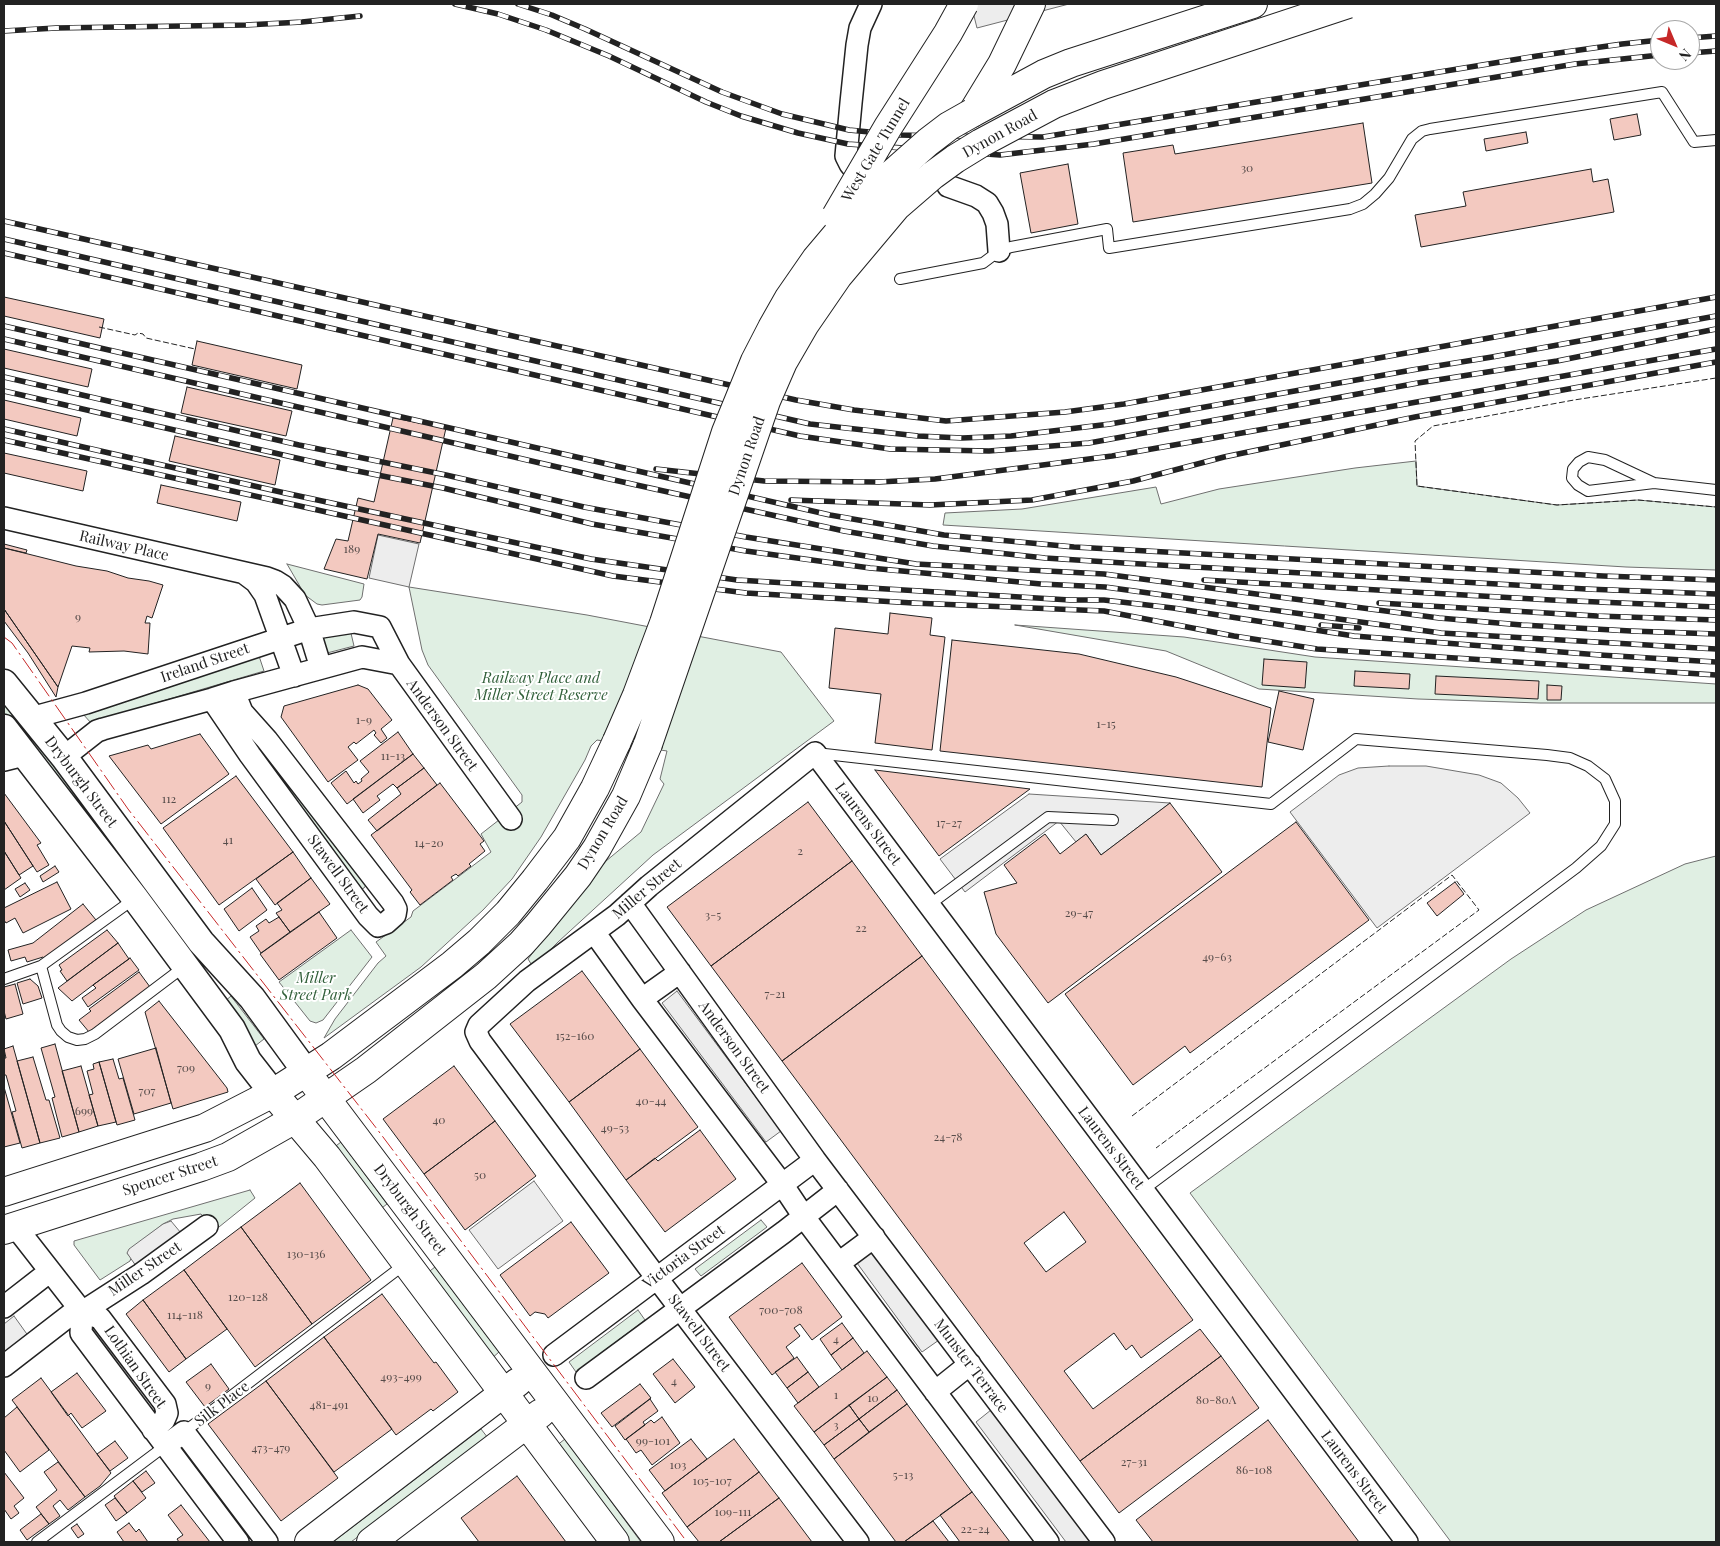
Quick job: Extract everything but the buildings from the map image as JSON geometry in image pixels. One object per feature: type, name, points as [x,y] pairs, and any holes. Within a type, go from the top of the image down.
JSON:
[{"type":"main road","name":"West Gate Tunnel","points":[[789,298],[855,182],[964,4]]},
{"type":"main road","points":[[896,207],[972,113],[1002,64],[1031,4]]},
{"type":"main road","name":"Dynon Road","points":[[306,1072],[331,1056],[452,965],[479,942],[508,913],[567,838],[592,794],[637,695],[664,623],[726,432],[755,361],[789,298],[827,244],[885,180],[928,142],[949,126],[972,113],[1037,78],[1071,63],[1253,4]]},
{"type":"main road","name":"Dynon Road","points":[[326,1099],[469,990],[507,958],[563,895],[597,848],[626,796],[648,744],[766,401],[783,362],[805,324],[838,276],[896,207],[955,159],[1054,104],[1103,85],[1348,4]]},
{"type":"main road","points":[[4,1192],[205,1128],[273,1093],[306,1072]]},
{"type":"main road","name":"Dryburgh Street","points":[[306,1072],[660,1542]]},
{"type":"main road","name":"Dryburgh Street","points":[[273,1093],[327,1157],[614,1542]]},
{"type":"main road","name":"Spencer Street","points":[[9,1228],[216,1162],[296,1120],[326,1099]]},
{"type":"main road","points":[[309,1542],[531,1372]]},
{"type":"main road","points":[[371,1542],[554,1402]]},
{"type":"street","points":[[855,170],[846,156],[857,45],[860,28],[870,4]]},
{"type":"street","points":[[948,186],[976,196],[987,203],[997,224],[998,252]]},
{"type":"street","name":"Railway Place","points":[[4,518],[267,578],[283,586],[295,599],[309,629],[321,668]]},
{"type":"street","points":[[244,573],[256,582],[265,595],[294,676]]},
{"type":"street","name":"Ireland Street","points":[[31,718],[86,703],[309,629],[354,622],[380,627]]},
{"type":"street","name":"Anderson Street","points":[[380,627],[398,664],[510,819]]},
{"type":"street","points":[[64,757],[97,731],[234,692],[362,657],[398,664]]},
{"type":"street","name":"Dryburgh Street","points":[[4,683],[64,757],[201,942],[252,998],[306,1072]]},
{"type":"street","name":"Stawell Street","points":[[212,699],[250,755],[368,916],[378,926],[386,923],[395,915],[396,908],[393,903],[268,740],[242,712],[234,692]]},
{"type":"street","name":"Dryburgh Street","points":[[4,728],[14,758],[135,898],[232,1029],[248,1061],[273,1093]]},
{"type":"street","name":"Miller Street","points":[[479,1025],[527,981],[594,932],[815,753]]},
{"type":"street","name":"Laurens Street","points":[[815,753],[1407,1542]]},
{"type":"street","points":[[135,898],[156,882]]},
{"type":"street","name":"Anderson Street","points":[[630,903],[838,1190]]},
{"type":"street","points":[[594,932],[934,1392],[1048,1542]]},
{"type":"street","points":[[642,999],[680,972]]},
{"type":"street","points":[[209,997],[234,979]]},
{"type":"street","name":"Stawell Street","points":[[479,1025],[476,1032],[480,1041],[680,1309],[858,1542]]},
{"type":"street","name":"Victoria Street","points":[[554,1355],[815,1160]]},
{"type":"street","points":[[586,1378],[838,1190]]},
{"type":"street","name":"Munster Terrace","points":[[838,1190],[1104,1542]]},
{"type":"street","name":"Miller Street","points":[[4,1366],[80,1310],[141,1274],[207,1226]]},
{"type":"street","name":"Lothian Street","points":[[9,1228],[80,1310],[100,1318],[165,1404],[167,1413],[159,1438]]},
{"type":"street","points":[[839,1263],[874,1237]]},
{"type":"street","points":[[4,1307],[49,1272]]},
{"type":"street","points":[[934,1392],[970,1364]]},
{"type":"street","points":[[184,1432],[267,1542]]},
{"type":"street","name":"Silk Place","points":[[159,1438],[184,1432]]},
{"type":"street","points":[[159,1438],[238,1542]]},
{"type":"lane","points":[[900,279],[983,263],[998,252],[1012,247],[1107,229],[1109,248],[1350,209],[1363,204],[1380,190],[1389,178],[1407,144],[1422,131],[1662,92],[1694,142],[1716,140]]},
{"type":"lane","points":[[1654,483],[1604,460],[1588,458],[1579,462],[1573,469],[1572,478],[1578,485],[1588,491],[1654,483],[1716,490]]},
{"type":"lane","points":[[815,753],[1271,804],[1356,739],[1562,757],[1588,766],[1605,779],[1615,801],[1615,824],[1601,846],[1576,868],[1143,1190]]},
{"type":"lane","points":[[929,905],[1048,817],[1113,820]]},
{"type":"lane","points":[[4,979],[41,966],[135,898]]},
{"type":"lane","points":[[41,966],[57,1025],[68,1037],[77,1040],[96,1034],[186,966]]},
{"type":"lane","name":"Silk Place","points":[[184,1432],[405,1264]]},
{"type":"lane","name":"Silk Place","points":[[37,1542],[159,1438]]},
{"type":"green space","points":[[1416,461],[1417,486],[1557,505],[1638,500],[1716,507],[1716,570],[1626,567],[943,525],[945,513],[1022,509],[1156,487],[1161,504],[1219,489],[1355,468]]},
{"type":"green space","points":[[287,564],[364,584],[362,597],[360,600],[317,604],[305,595]]},
{"type":"green space","name":"Railway Place and Miller Street Reserve","points":[[409,587],[587,615],[781,652],[834,721],[653,855],[533,967],[528,959],[553,926],[606,861],[641,832],[664,784],[660,779],[667,751],[597,740],[591,746],[541,837],[512,879],[483,910],[421,967],[324,1038],[335,1019],[378,963],[386,956],[376,942],[411,917],[413,911],[491,852],[481,834],[522,802],[522,795],[428,665],[422,650]]},
{"type":"green space","points":[[1015,625],[1184,637],[1315,657],[1716,684],[1716,703],[1540,703],[1418,699],[1259,689],[1166,651]]},
{"type":"green space","points":[[350,629],[354,646],[327,653],[320,634]]},
{"type":"green space","points":[[258,653],[264,671],[91,723],[83,714]]},
{"type":"green space","points":[[4,694],[138,872],[128,878],[4,713]]},
{"type":"green space","points":[[261,745],[366,885],[364,888],[360,887],[257,748]]},
{"type":"green space","points":[[1716,856],[1716,1542],[1451,1542],[1190,1193],[1511,959],[1586,910],[1685,864]]},
{"type":"green space","name":"Miller Street Park","points":[[351,930],[372,957],[323,1020],[316,1023],[310,1021],[279,982]]},
{"type":"green space","points":[[231,996],[264,1039],[255,1046],[223,1003]]},
{"type":"green space","points":[[341,1142],[387,1204],[378,1211],[332,1149]]},
{"type":"green space","points":[[250,1190],[255,1198],[214,1231],[201,1214],[173,1219],[163,1224],[127,1253],[131,1258],[130,1261],[100,1280],[74,1245],[74,1241]]},
{"type":"green space","points":[[761,1220],[767,1227],[701,1276],[695,1269]]},
{"type":"green space","points":[[435,1267],[499,1352],[491,1359],[426,1274]]},
{"type":"green space","points":[[638,1310],[645,1320],[576,1372],[569,1362]]},
{"type":"green space","points":[[481,1429],[488,1438],[351,1542],[333,1542]]},
{"type":"green space","points":[[565,1439],[641,1542],[627,1542],[556,1446]]},
{"type":"shaded area","points":[[971,4],[1069,4],[977,28]]},
{"type":"shaded area","points":[[378,535],[419,544],[409,587],[369,578]]},
{"type":"shaded area","points":[[1426,766],[1479,775],[1501,783],[1518,798],[1530,813],[1377,928],[1290,812],[1339,775],[1358,768]]},
{"type":"shaded area","points":[[1029,794],[1170,803],[1101,855],[1086,834],[1076,842],[1059,821],[965,892],[940,859]]},
{"type":"shaded area","points":[[677,991],[781,1131],[766,1142],[662,1003]]},
{"type":"shaded area","points":[[534,1181],[563,1221],[498,1269],[469,1230]]},
{"type":"shaded area","points":[[171,1221],[181,1233],[136,1266],[127,1253],[129,1249],[163,1224]]},
{"type":"shaded area","points":[[872,1252],[939,1340],[922,1352],[857,1263]]},
{"type":"shaded area","points":[[14,1316],[29,1337],[4,1356],[4,1324]]},
{"type":"shaded area","points":[[991,1410],[1091,1542],[1066,1542],[976,1422]]},
{"type":"railway","points":[[455,4],[498,14],[546,30],[609,56],[706,102],[741,116],[798,133],[848,144],[1000,155],[1094,144],[1575,64],[1650,56]]},
{"type":"railway","points":[[518,4],[552,15],[722,92],[782,114],[849,130],[900,135],[1043,137],[1537,56],[1650,41]]},
{"type":"railway","points":[[4,31],[56,28],[246,25],[360,16]]},
{"type":"railway","points":[[1700,37],[1716,36]]},
{"type":"railway","points":[[1700,52],[1716,51]]},
{"type":"railway","points":[[4,221],[796,400],[854,410],[946,421],[1065,412],[1124,404],[1716,297]]},
{"type":"railway","points":[[4,239],[810,424],[918,436],[962,438],[1011,436],[1110,424],[1716,316]]},
{"type":"railway","points":[[4,253],[800,436],[890,449],[989,451],[1089,443],[1418,383],[1557,361],[1716,329]]},
{"type":"railway","points":[[4,326],[830,515],[944,535],[1074,547],[1603,576],[1716,580]]},
{"type":"railway","points":[[4,339],[605,478],[844,531],[933,546],[1045,558],[1124,563],[1586,589],[1716,594]]},
{"type":"railway","points":[[656,469],[764,481],[879,482],[935,479],[1112,456],[1716,349]]},
{"type":"railway","points":[[791,500],[930,505],[1032,500],[1133,481],[1224,457],[1415,417],[1716,362]]},
{"type":"railway","points":[[4,377],[299,445],[446,475],[584,507],[746,537],[916,564],[1104,574],[1439,618],[1522,625],[1716,634]]},
{"type":"railway","points":[[4,391],[327,465],[443,488],[592,524],[746,551],[870,568],[1041,584],[1105,587],[1441,633],[1716,649]]},
{"type":"railway","points":[[4,429],[285,493],[591,559],[737,580],[1070,600],[1104,600],[1173,608],[1354,636],[1716,662]]},
{"type":"railway","points":[[4,440],[613,576],[746,593],[913,603],[1104,611],[1234,636],[1317,649],[1716,675]]},
{"type":"railway","points":[[1204,580],[1551,600],[1716,607]]},
{"type":"railway","points":[[1379,603],[1597,616],[1716,620]]},
{"type":"railway","points":[[1321,625],[1359,628]]},
{"type":"fence","points":[[99,327],[135,335],[138,333],[143,334],[146,338],[195,349]]},
{"type":"fence","points":[[1716,378],[1574,400],[1433,426],[1415,441],[1417,486],[1557,505],[1638,500],[1716,507]]},
{"type":"fence","points":[[1132,1116],[1452,875],[1479,910],[1156,1148]]},
{"type":"power","points":[[4,637],[12,643],[128,809],[377,1129],[687,1542]]}]
